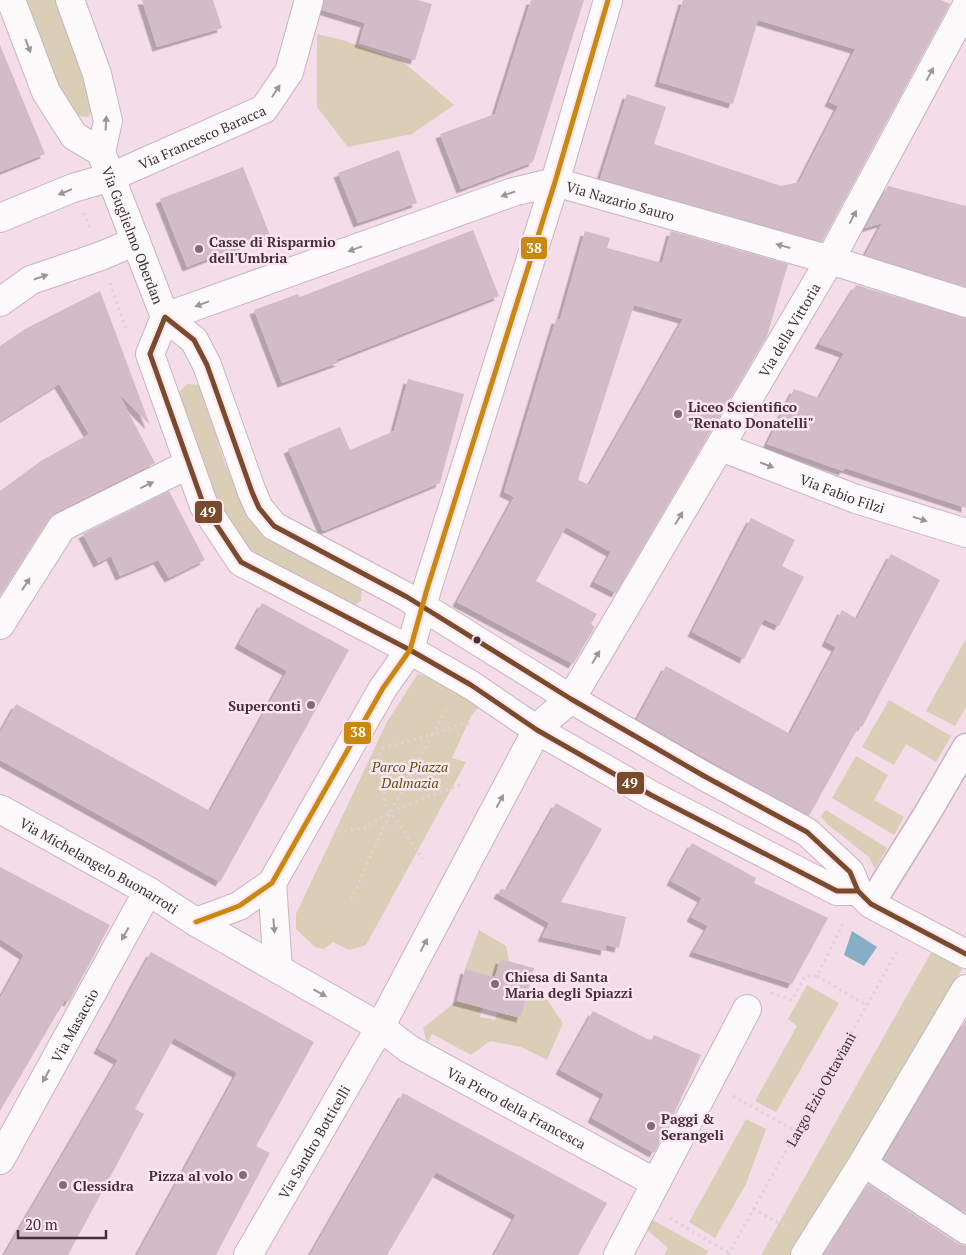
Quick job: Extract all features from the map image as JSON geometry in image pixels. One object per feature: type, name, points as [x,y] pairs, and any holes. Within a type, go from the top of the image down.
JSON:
[{"type":"street","name":"Via Guglielmo Oberdan","points":[[11,0],[46,92],[74,136],[101,152]]},
{"type":"street","name":"Via Guglielmo Oberdan","points":[[70,0],[97,74],[108,121],[101,152],[165,317],[194,340],[228,424],[252,492],[259,508],[274,526],[407,597],[572,700],[704,776],[807,832],[850,872],[864,898]]},
{"type":"street","name":"Via Francesco Baracca","points":[[0,218],[73,188],[111,177],[264,109],[289,72],[309,0]]},
{"type":"street","points":[[196,922],[239,906],[272,883],[383,688],[410,650],[422,606],[555,182],[608,0]]},
{"type":"street","name":"Via della Vittoria","points":[[572,700],[830,260],[966,7]]},
{"type":"street","name":"Via Nazario Sauro","points":[[165,317],[513,192],[555,182],[830,260],[966,303]]},
{"type":"street","points":[[0,302],[31,280],[101,256],[136,241]]},
{"type":"street","name":"Via Guglielmo Oberdan","points":[[165,317],[150,354],[204,506],[241,562],[410,650],[471,685],[537,730],[651,795],[837,891],[864,898]]},
{"type":"street","name":"Via Fabio Filzi","points":[[721,447],[856,499],[966,533]]},
{"type":"street","points":[[0,625],[62,527],[189,464]]},
{"type":"street","name":"Via Sandro Botticelli","points":[[248,1255],[380,1027],[537,730],[546,720],[572,700]]},
{"type":"street","points":[[966,747],[927,814],[864,898],[966,954]]},
{"type":"street","name":"Via Michelangelo Buonarroti","points":[[0,809],[148,891],[196,922],[278,969]]},
{"type":"street","points":[[272,883],[278,969]]},
{"type":"street","name":"Via Masaccio","points":[[0,1160],[148,891]]},
{"type":"street","name":"Via Piero della Francesca","points":[[278,969],[380,1027],[409,1049],[650,1194]]},
{"type":"street","points":[[805,1255],[863,1163],[966,989]]},
{"type":"street","points":[[618,1255],[755,1000]]},
{"type":"street","points":[[863,1163],[966,1230]]},
{"type":"path","points":[[352,900],[391,812],[448,707]]},
{"type":"path","points":[[424,859],[385,804],[380,749],[458,725],[477,722]]},
{"type":"path","points":[[338,832],[365,828],[391,812],[463,784]]},
{"type":"path","points":[[817,976],[844,920]]},
{"type":"path","name":"Largo Ezio Ottaviani","points":[[729,1254],[897,950],[890,946]]},
{"type":"path","points":[[755,1000],[792,1000],[805,976],[817,976],[866,1005]]},
{"type":"path","points":[[752,1107],[796,1131]]},
{"type":"path","points":[[650,1194],[729,1254]]},
{"type":"green space","points":[[27,0],[57,0],[96,105],[88,117],[69,115]]},
{"type":"green space","points":[[317,34],[342,40],[402,61],[454,105],[412,134],[348,147],[317,107]]},
{"type":"green space","points":[[187,384],[201,385],[225,464],[245,505],[362,585],[361,601],[348,609],[250,551],[224,517],[205,472],[177,394]]},
{"type":"green space","points":[[966,639],[966,707],[955,726],[926,711]]},
{"type":"green space","name":"Parco Piazza Dalmazia","points":[[418,674],[431,678],[479,707],[471,716],[452,758],[466,762],[366,945],[349,950],[333,942],[324,949],[315,947],[296,929],[296,914],[387,722]]},
{"type":"green space","points":[[889,700],[951,736],[936,762],[906,744],[894,765],[862,747]]},
{"type":"green space","points":[[856,756],[888,775],[874,800],[904,817],[894,835],[832,798]]},
{"type":"green space","points":[[826,810],[887,848],[875,869],[869,857],[827,824],[821,816]]},
{"type":"green space","points":[[479,930],[506,946],[509,961],[500,959],[495,977],[465,969]]},
{"type":"green space","points":[[932,951],[962,969],[797,1255],[761,1255]]},
{"type":"green space","points":[[807,985],[839,1003],[776,1112],[755,1101],[797,1026],[788,1019]]},
{"type":"green space","points":[[528,992],[543,994],[563,1023],[547,1060],[521,1047],[490,1041],[471,1055],[432,1034],[427,1043],[423,1028],[457,1001],[482,1007],[480,1017],[495,1020],[497,1013],[521,1018]]},
{"type":"green space","points":[[746,1119],[766,1129],[746,1184],[715,1238],[689,1222]]},
{"type":"green space","points":[[651,1219],[708,1251],[706,1255],[664,1255],[668,1248],[644,1227]]},
{"type":"water","points":[[852,931],[877,947],[864,966],[844,955]]},
{"type":"building","points":[[142,0],[213,0],[222,28],[157,47]]},
{"type":"building","points":[[324,0],[417,0],[432,4],[415,60],[359,43],[365,23],[322,10]]},
{"type":"building","points":[[531,0],[584,0],[533,162],[461,189],[440,134],[495,114]]},
{"type":"building","points":[[683,0],[941,0],[950,4],[822,242],[600,179],[627,94],[666,107],[654,144],[781,186],[799,182],[838,106],[829,102],[855,49],[758,20],[733,104],[659,82]]},
{"type":"building","points":[[0,45],[45,154],[0,172]]},
{"type":"building","points":[[399,150],[417,203],[358,223],[338,173]]},
{"type":"building","points":[[243,167],[270,235],[187,267],[160,199]]},
{"type":"building","points":[[888,186],[966,206],[966,287],[865,255],[882,223],[865,228]]},
{"type":"building","points":[[473,230],[499,296],[335,360],[340,362],[282,383],[254,310],[298,294],[300,297]]},
{"type":"building","points":[[585,231],[610,238],[607,248],[662,263],[671,231],[788,264],[767,336],[616,593],[594,582],[611,552],[566,527],[536,581],[597,614],[591,624],[595,627],[573,664],[457,602],[514,497],[504,492],[556,319],[560,320]],"holes":[[[634,305],[683,319],[589,485],[578,480]]]},
{"type":"building","points":[[856,285],[966,318],[966,508],[845,468],[843,471],[767,444],[794,389],[819,398],[844,353],[819,344]]},
{"type":"building","points":[[100,291],[150,425],[119,394],[155,463],[55,513],[49,519],[0,596],[0,491],[41,461],[89,434],[59,384],[0,421],[0,346],[25,329]]},
{"type":"building","points":[[408,379],[464,394],[440,483],[323,531],[288,449],[340,427],[350,450],[394,431]]},
{"type":"building","points":[[169,491],[205,560],[169,578],[158,560],[120,576],[111,556],[98,563],[83,534]]},
{"type":"building","points":[[751,518],[795,540],[782,566],[804,577],[779,626],[764,619],[744,659],[692,632]]},
{"type":"building","points":[[891,554],[940,580],[862,727],[859,726],[809,816],[637,719],[666,666],[790,734],[836,647],[826,642],[842,610],[857,619]]},
{"type":"building","points":[[262,603],[349,650],[220,882],[0,760],[0,733],[16,704],[210,811],[287,671],[239,644]]},
{"type":"building","points":[[556,803],[602,829],[561,902],[626,917],[619,948],[606,945],[605,951],[542,937],[549,923],[498,894],[501,889],[507,890]]},
{"type":"building","points":[[692,843],[756,878],[754,883],[828,918],[792,984],[693,952],[708,926],[691,917],[702,898],[671,881]]},
{"type":"building","points":[[0,867],[110,925],[69,1002],[65,1000],[0,1111],[0,998],[24,955],[0,939]]},
{"type":"building","points":[[151,952],[314,1042],[256,1146],[270,1153],[216,1255],[137,1255],[237,1073],[174,1038],[135,1109],[144,1114],[68,1255],[4,1255],[118,1060],[98,1049]]},
{"type":"building","name":"Chiesa di Santa Maria degli Spiazzi","points":[[500,959],[534,968],[521,1018],[457,1001],[465,969],[495,977]]},
{"type":"building","points":[[593,1011],[651,1041],[654,1035],[701,1055],[654,1153],[592,1118],[604,1094],[560,1070]]},
{"type":"building","points":[[966,1020],[966,1213],[884,1159]]},
{"type":"building","points":[[403,1093],[607,1203],[578,1255],[494,1255],[516,1215],[436,1172],[387,1255],[310,1255]]},
{"type":"building","points":[[868,1184],[958,1244],[966,1246],[966,1255],[823,1255]]},
{"type":"transit line","name":"38","points":[[196,922],[239,906],[272,883],[383,688],[410,650],[427,589],[555,182],[608,0]]},
{"type":"transit line","name":"49","points":[[858,891],[837,891],[651,795],[537,730],[471,685],[410,650],[241,562],[204,506],[150,354],[165,317],[194,340],[207,365],[252,492],[259,508],[274,526],[407,597],[571,699],[704,776],[807,832],[850,872],[858,891],[871,904],[966,954]]},
{"type":"place","name":"Casse di Risparmio dell'Umbria","points":[[199,249]]},
{"type":"place","name":"Liceo Scientifico \"Renato Donatelli\"","points":[[678,414]]},
{"type":"place","name":"Superconti","points":[[311,705]]},
{"type":"place","name":"Chiesa di Santa Maria degli Spiazzi","points":[[495,984]]},
{"type":"place","name":"Paggi & Serangeli","points":[[651,1126]]},
{"type":"place","name":"Pizza al volo","points":[[243,1175]]},
{"type":"place","name":"Clessidra","points":[[63,1185]]}]
